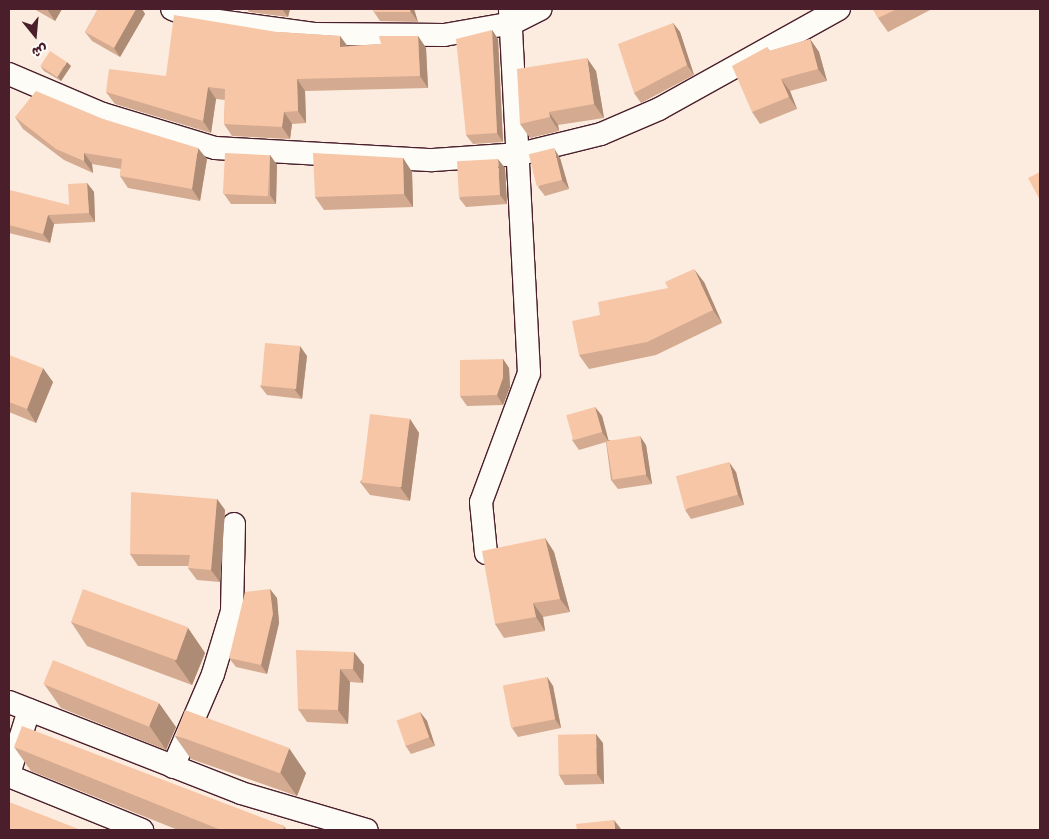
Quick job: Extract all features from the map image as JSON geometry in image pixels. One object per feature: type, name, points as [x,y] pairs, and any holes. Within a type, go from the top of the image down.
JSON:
[{"type":"street","points":[[172,9],[196,18],[314,34],[444,35],[541,9]]},
{"type":"street","points":[[9,74],[103,114],[215,148],[433,160],[520,154],[601,134],[659,109],[839,9]]},
{"type":"street","points":[[486,553],[481,502],[529,373],[520,154],[511,16]]},
{"type":"street","points":[[173,767],[213,674],[232,611],[234,524]]},
{"type":"street","points":[[9,702],[173,767],[341,828],[367,830]]},
{"type":"street","points":[[30,710],[9,775],[142,830]]},
{"type":"building","points":[[98,9],[136,9],[114,48],[85,32]]},
{"type":"building","points":[[373,9],[410,9],[410,12],[373,12]]},
{"type":"building","points":[[873,9],[897,9],[878,18]]},
{"type":"building","points":[[174,15],[277,32],[340,36],[340,47],[381,44],[379,36],[418,36],[420,76],[297,79],[298,111],[284,112],[282,127],[224,124],[225,89],[208,87],[203,121],[106,92],[109,69],[166,76]]},
{"type":"building","points":[[673,23],[687,65],[634,93],[618,44]]},
{"type":"building","points":[[492,30],[497,133],[466,135],[456,39]]},
{"type":"building","points":[[810,39],[818,69],[781,79],[789,97],[752,112],[732,66],[767,47],[769,51]]},
{"type":"building","points":[[50,51],[67,62],[57,77],[40,66]]},
{"type":"building","points":[[587,58],[594,104],[549,112],[550,117],[520,124],[517,69]]},
{"type":"building","points":[[36,91],[103,119],[198,148],[192,189],[120,176],[122,159],[84,153],[84,161],[56,149],[15,117]]},
{"type":"building","points":[[554,148],[562,180],[537,186],[529,154]]},
{"type":"building","points":[[225,153],[270,155],[268,196],[223,194]]},
{"type":"building","points":[[313,153],[403,158],[404,194],[315,197]]},
{"type":"building","points":[[498,159],[500,195],[459,197],[457,161]]},
{"type":"building","points":[[1040,172],[1040,200],[1028,178]]},
{"type":"building","points":[[87,183],[89,213],[48,215],[43,234],[9,225],[10,190],[69,205],[68,184]]},
{"type":"building","points":[[694,269],[713,310],[647,342],[579,355],[572,321],[600,315],[598,302],[668,288],[665,282]]},
{"type":"building","points":[[265,343],[300,346],[296,389],[261,386]]},
{"type":"building","points":[[9,355],[43,368],[27,409],[9,402]]},
{"type":"building","points":[[503,359],[503,378],[497,395],[460,396],[460,360]]},
{"type":"building","points":[[595,407],[602,432],[573,440],[566,415]]},
{"type":"building","points":[[370,414],[410,419],[401,487],[362,482]]},
{"type":"building","points":[[640,436],[646,475],[613,480],[606,441]]},
{"type":"building","points":[[729,462],[738,495],[685,509],[676,476]]},
{"type":"building","points":[[131,492],[217,499],[211,570],[188,568],[190,555],[130,554]]},
{"type":"building","points":[[545,538],[560,599],[533,603],[536,617],[495,624],[482,551]]},
{"type":"building","points":[[83,589],[188,627],[176,660],[71,622]]},
{"type":"building","points":[[270,589],[273,614],[261,665],[229,658],[245,592]]},
{"type":"building","points":[[296,650],[354,652],[353,669],[340,669],[338,710],[298,709]]},
{"type":"building","points":[[53,660],[159,703],[149,727],[43,684]]},
{"type":"building","points":[[547,677],[555,719],[511,728],[503,686]]},
{"type":"building","points":[[185,710],[289,748],[280,773],[176,735]]},
{"type":"building","points":[[420,712],[429,737],[406,746],[397,721]]},
{"type":"building","points":[[22,726],[284,826],[283,830],[221,830],[14,747]]},
{"type":"building","points":[[596,734],[597,774],[559,775],[558,735]]},
{"type":"building","points":[[9,802],[81,830],[9,830]]},
{"type":"building","points":[[614,820],[615,830],[577,830],[576,824]]}]
